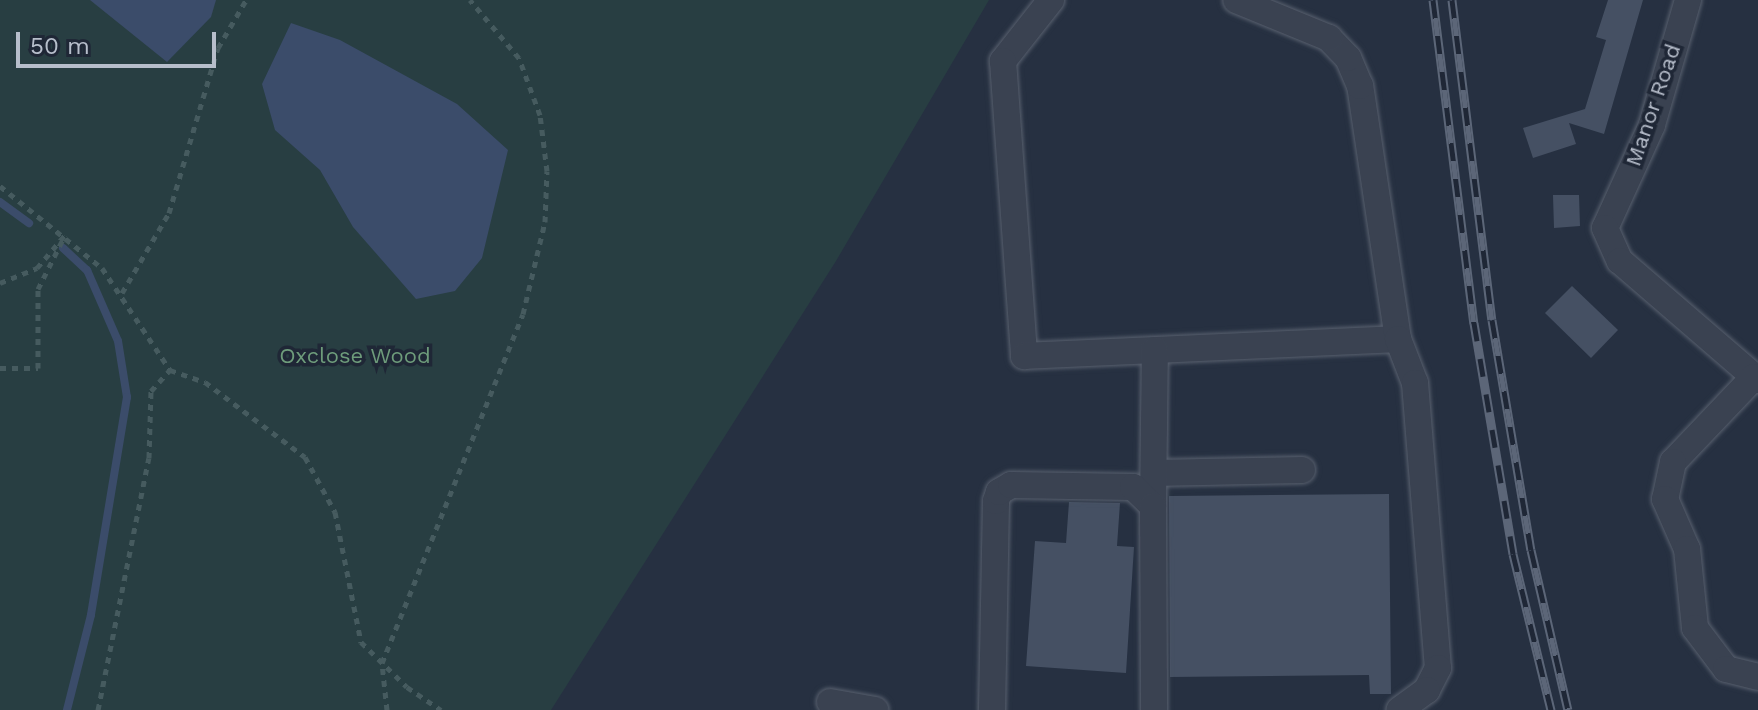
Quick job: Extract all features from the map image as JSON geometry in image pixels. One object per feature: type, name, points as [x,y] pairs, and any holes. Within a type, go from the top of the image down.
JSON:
[{"type":"street","points":[[1051,0],[1003,61],[1024,356],[1398,339]]},
{"type":"street","points":[[1236,0],[1329,38],[1348,58],[1360,86],[1398,339],[1415,383],[1438,668],[1427,690],[1399,710]]},
{"type":"street","name":"Manor Road","points":[[1688,0],[1652,125],[1605,228],[1620,261],[1756,378]]},
{"type":"street","points":[[1154,710],[1155,350]]},
{"type":"street","points":[[1756,378],[1673,462],[1665,499],[1687,549],[1695,628],[1726,669],[1758,677]]},
{"type":"street","points":[[1154,473],[1302,470]]},
{"type":"street","points":[[992,710],[999,492],[1011,485],[1133,487],[1153,506]]},
{"type":"street","points":[[830,702],[875,710]]},
{"type":"path","points":[[122,293],[169,213],[218,48],[246,0]]},
{"type":"path","points":[[387,710],[382,663],[523,314],[545,222],[547,171],[540,115],[519,58],[470,0]]},
{"type":"path","points":[[0,186],[65,234],[122,293],[143,334],[170,370],[205,382],[305,457],[335,512],[361,642],[382,663],[441,710]]},
{"type":"path","points":[[0,283],[37,268],[65,234]]},
{"type":"path","points":[[0,368],[38,368],[38,289],[65,234]]},
{"type":"path","points":[[98,710],[149,458],[151,391],[170,370]]},
{"type":"green space","name":"Oxclose Wood","points":[[0,0],[989,0],[836,261],[551,710],[0,710]]},
{"type":"water","points":[[90,0],[216,0],[211,17],[167,62]]},
{"type":"water","points":[[291,23],[340,40],[457,104],[508,150],[482,258],[455,291],[416,299],[353,227],[320,170],[275,130],[262,84]]},
{"type":"building","points":[[1608,0],[1643,0],[1604,134],[1569,123],[1576,144],[1533,158],[1523,128],[1585,109],[1606,40],[1596,37]]},
{"type":"building","points":[[1553,195],[1579,195],[1580,226],[1554,228]]},
{"type":"building","points":[[1572,286],[1618,330],[1591,358],[1545,313]]},
{"type":"building","points":[[1389,494],[1391,694],[1370,694],[1369,675],[1170,677],[1169,496]]},
{"type":"building","points":[[1069,502],[1120,503],[1117,546],[1134,547],[1126,673],[1026,666],[1035,541],[1066,543]]},
{"type":"waterway","points":[[0,202],[29,223]]},
{"type":"waterway","points":[[63,248],[87,270],[118,341],[127,397],[91,615],[67,710]]},
{"type":"railway","points":[[1433,0],[1474,323],[1513,554],[1551,710]]},
{"type":"railway","points":[[1452,0],[1492,320],[1531,550],[1568,710]]}]
